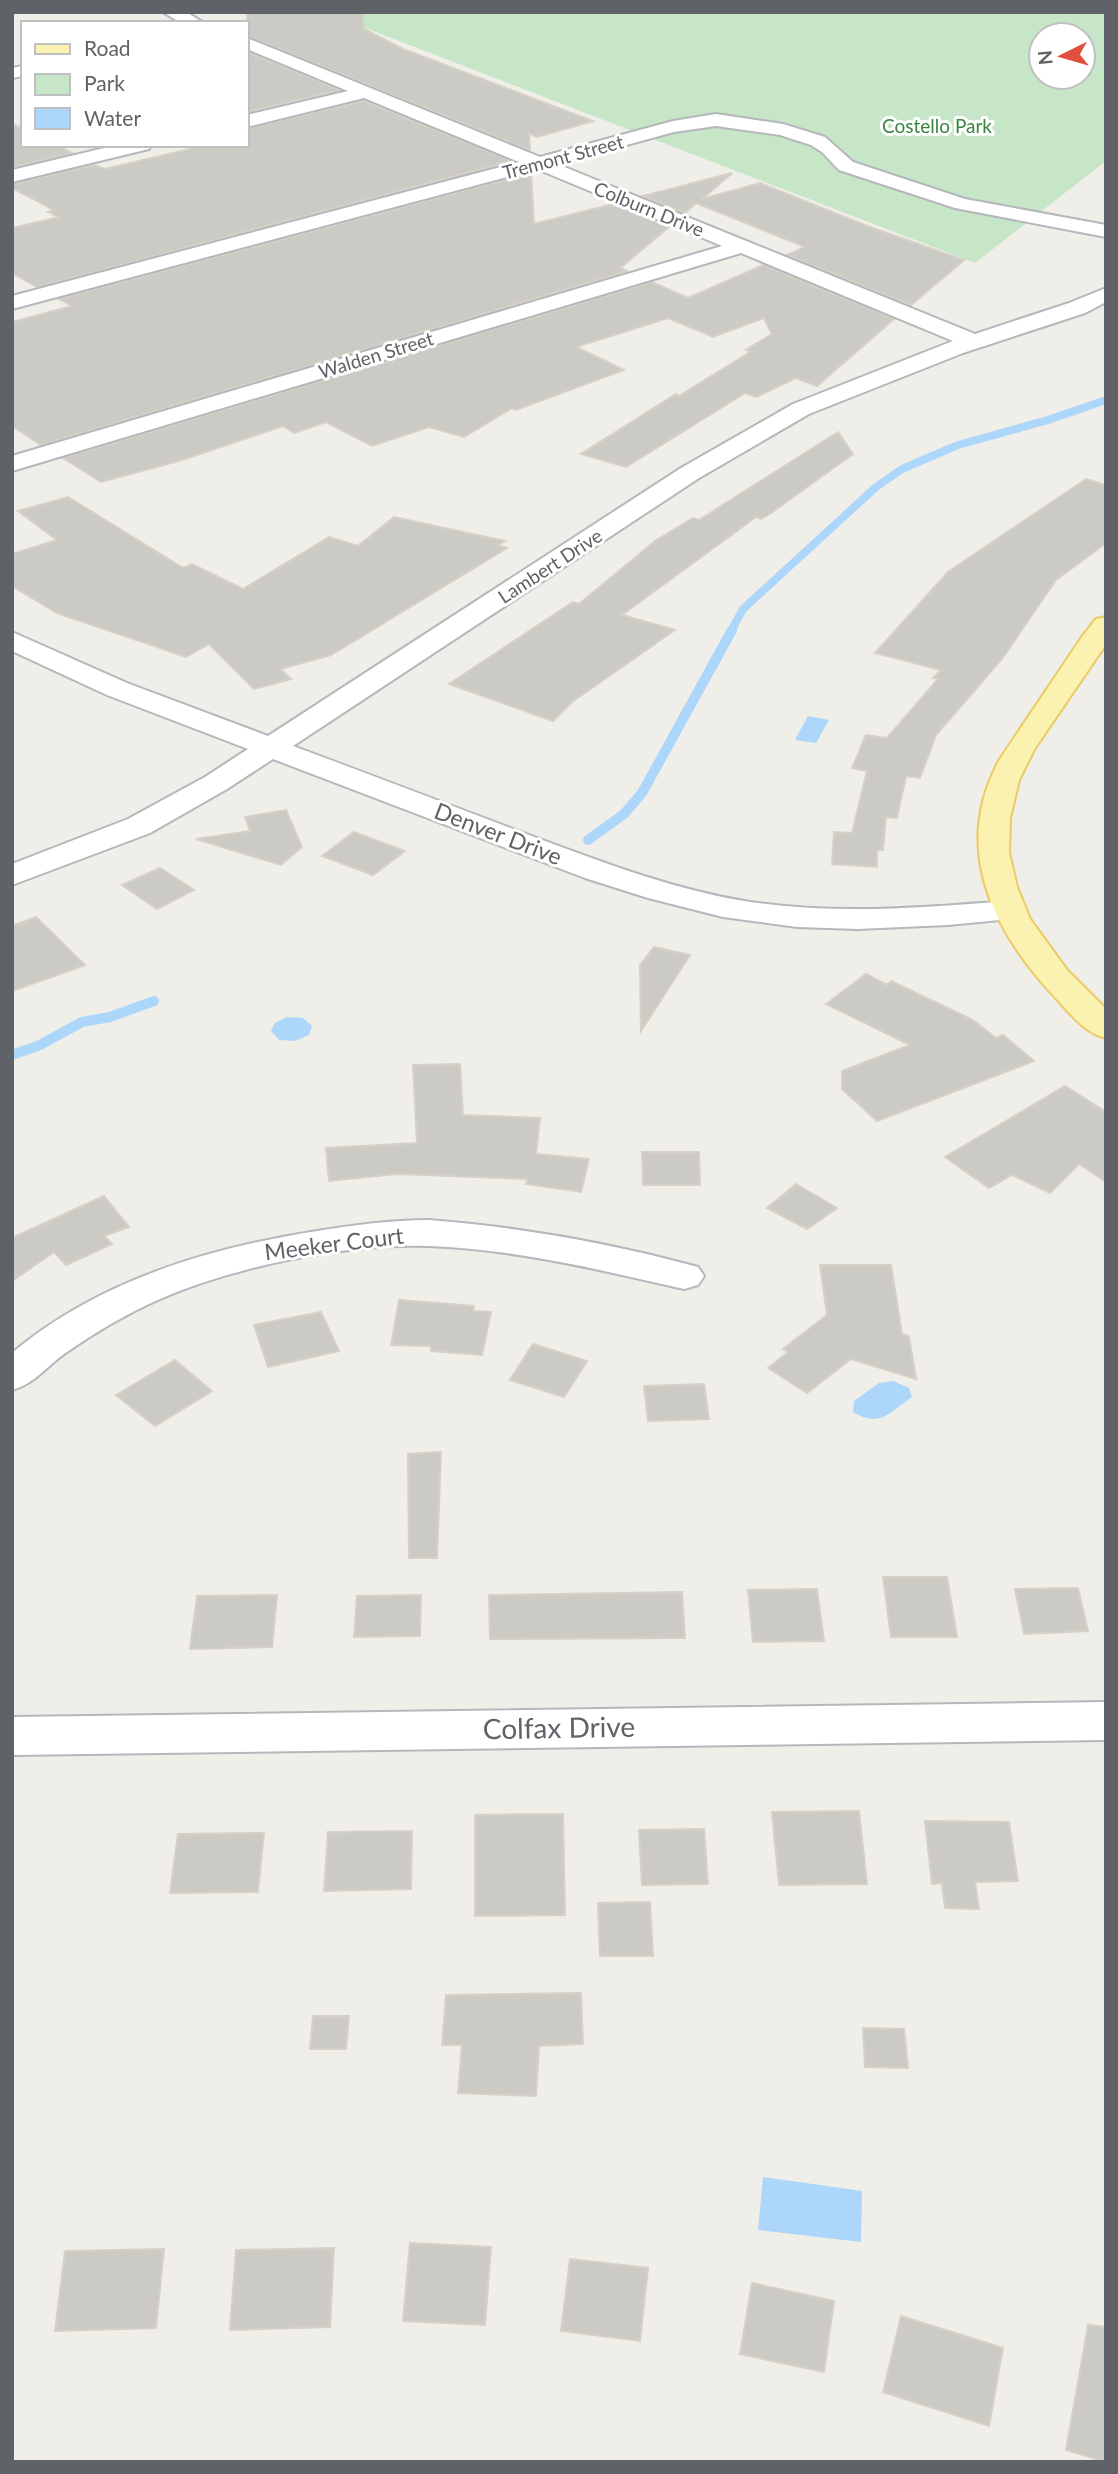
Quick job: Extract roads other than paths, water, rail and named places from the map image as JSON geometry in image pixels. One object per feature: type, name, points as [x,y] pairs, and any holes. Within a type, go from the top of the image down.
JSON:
[{"type":"main road","points":[[1106,625],[1018,753],[1004,781],[995,816],[994,854],[1001,893],[1028,946],[1065,992],[1106,1028]]},
{"type":"street","points":[[171,12],[191,21]]},
{"type":"street","name":"Colburn Drive","points":[[248,43],[974,342]]},
{"type":"street","points":[[248,121],[366,92]]},
{"type":"street","name":"Tremont Street","points":[[12,303],[693,122],[727,121],[802,135],[830,148],[846,166],[925,193],[962,204],[1106,231]]},
{"type":"street","points":[[12,176],[134,147]]},
{"type":"street","name":"Walden Street","points":[[12,464],[740,247]]},
{"type":"street","name":"Lambert Drive","points":[[12,875],[139,826],[216,783],[753,435],[839,392],[974,342],[1077,308],[1106,294]]},
{"type":"street","name":"Denver Drive","points":[[12,640],[117,689],[596,871],[657,891],[721,907],[830,919],[1008,911]]},
{"type":"street","name":"Meeker Court","points":[[12,1376],[74,1328],[130,1297],[190,1272],[296,1246],[378,1235],[427,1233],[506,1240],[568,1250],[684,1276]]},
{"type":"street","name":"Colfax Drive","points":[[12,1736],[1106,1721]]},
{"type":"water","points":[[808,716],[829,720],[816,743],[795,740]]},
{"type":"water","points":[[287,1017],[303,1018],[312,1026],[309,1035],[295,1041],[279,1040],[271,1031],[275,1023]]},
{"type":"water","points":[[893,1381],[909,1388],[912,1397],[877,1419],[862,1417],[853,1412],[854,1401],[879,1383]]},
{"type":"water","points":[[763,2177],[862,2191],[861,2242],[758,2230]]},
{"type":"waterway","points":[[731,631],[743,609],[876,487],[902,469],[958,445],[1048,420],[1106,400]]},
{"type":"waterway","points":[[588,840],[624,814],[642,793],[732,630]]},
{"type":"waterway","points":[[12,1055],[40,1045],[82,1022],[110,1017],[154,1001]]},
{"type":"park label","name":"Costello Park","points":[[937,126]]}]
